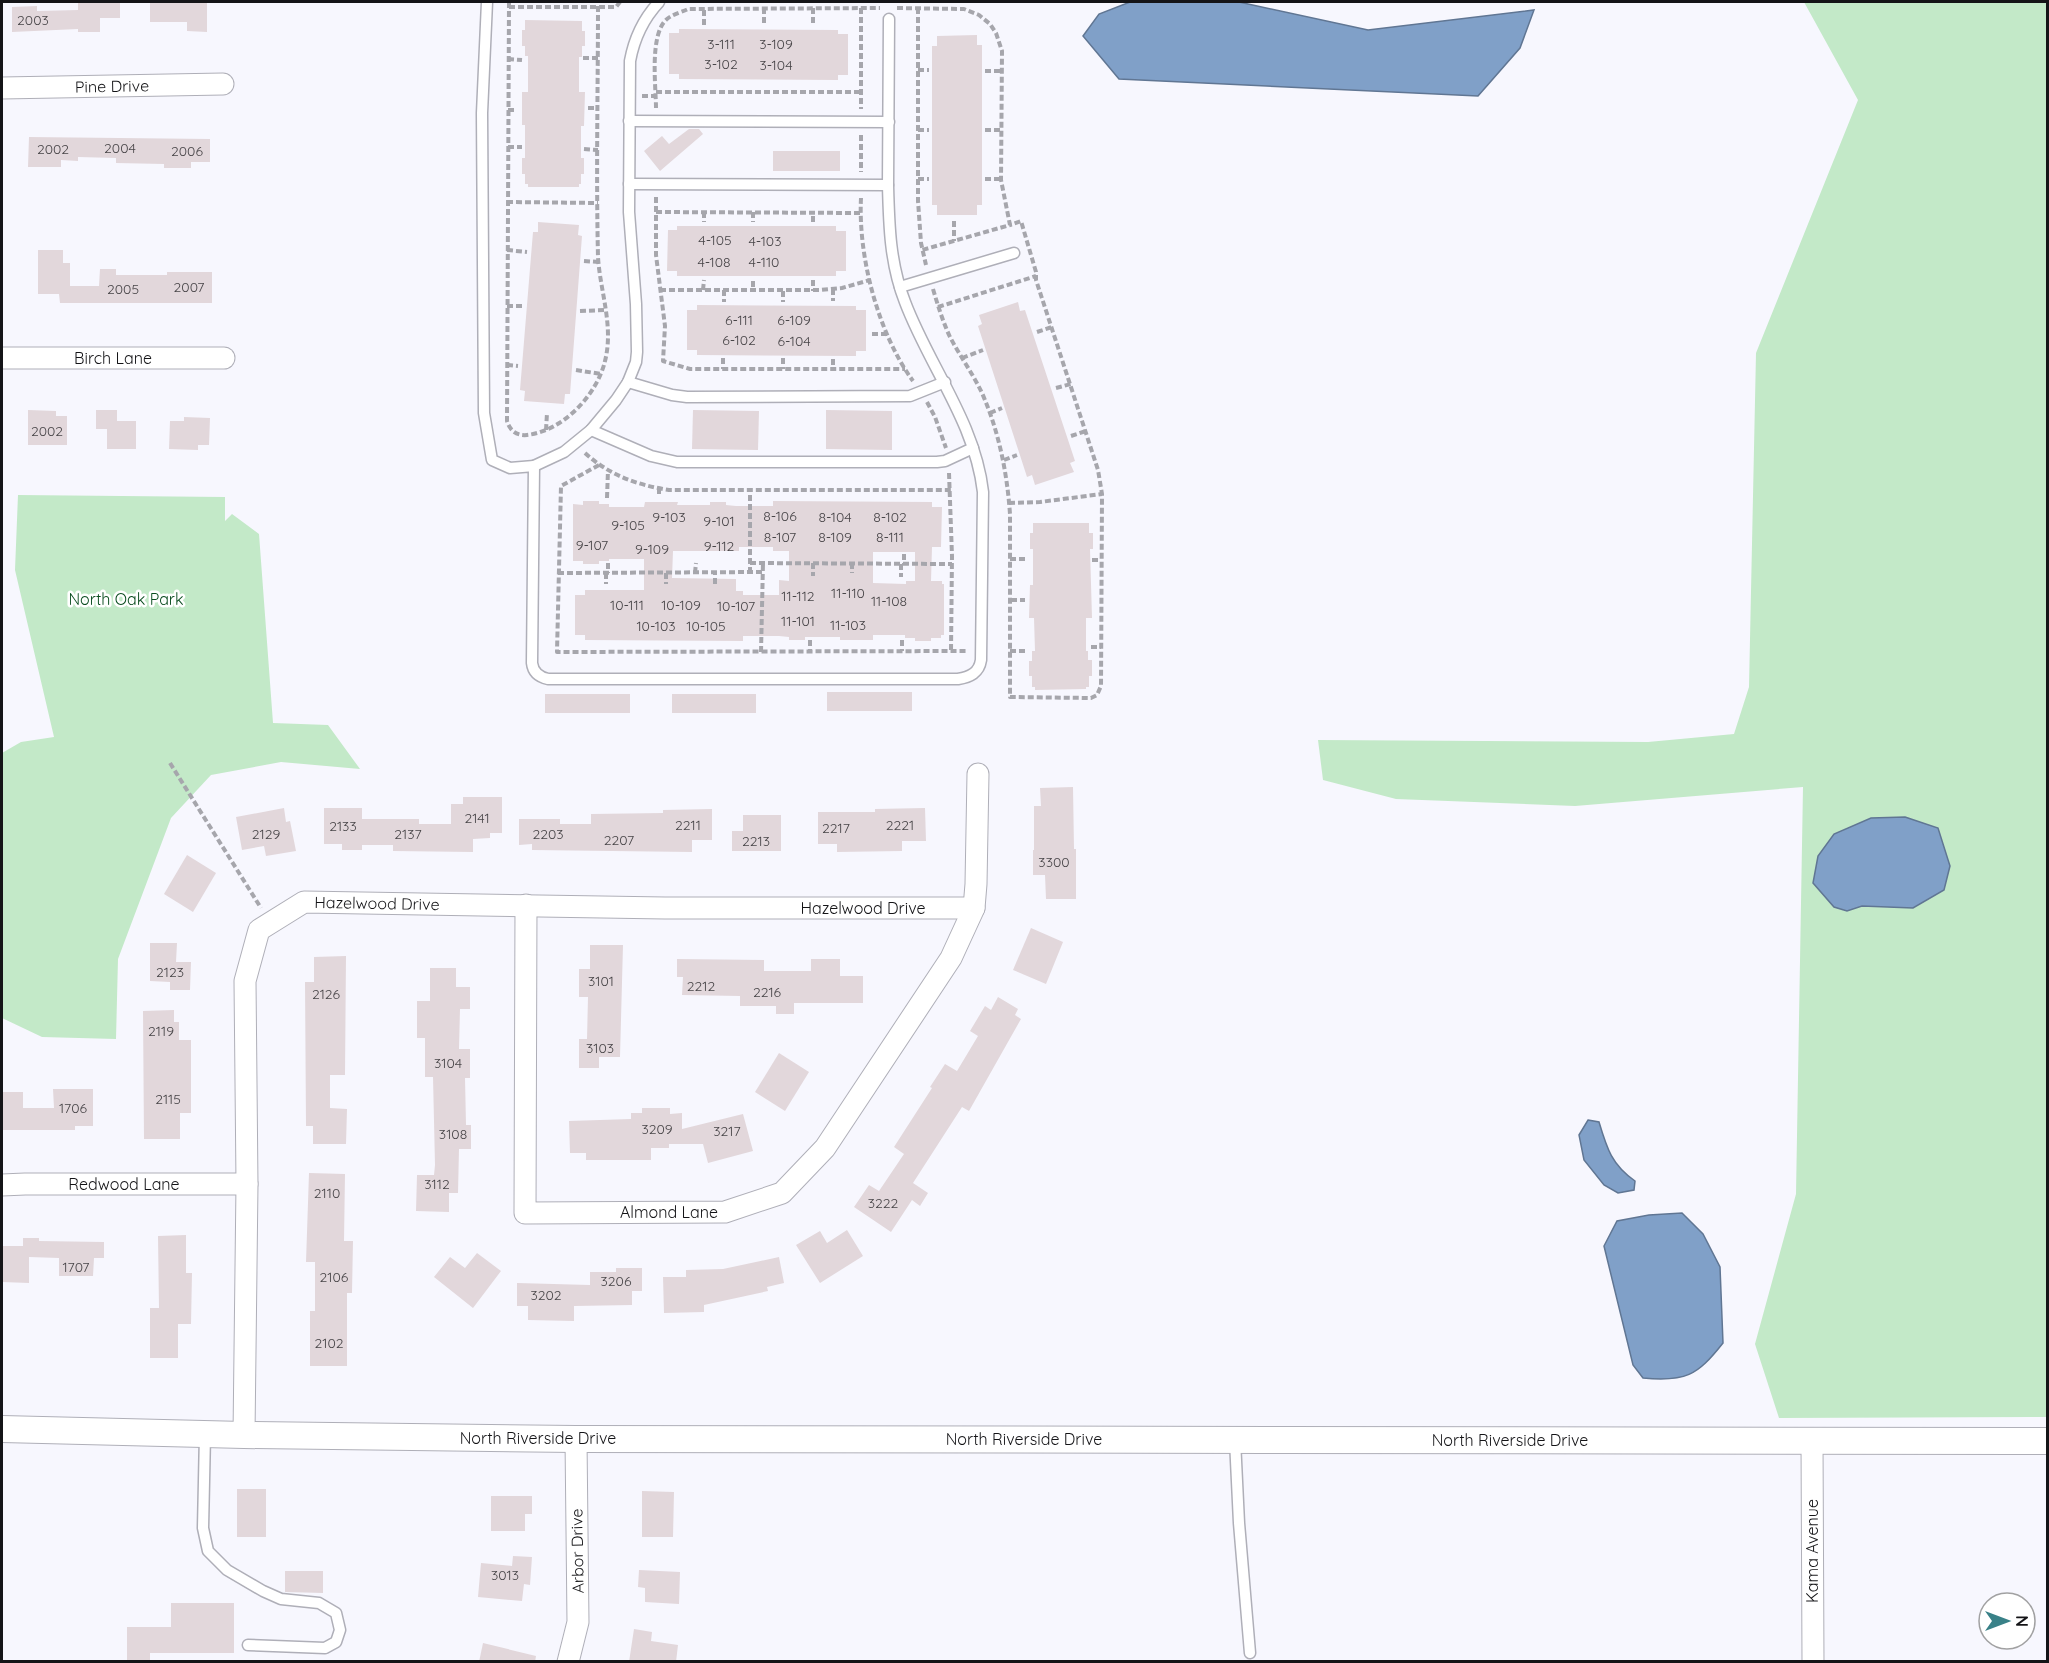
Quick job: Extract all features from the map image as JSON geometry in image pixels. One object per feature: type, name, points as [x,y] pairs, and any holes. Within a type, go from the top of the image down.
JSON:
[{"type":"street","name":"Pine Drive","points":[[2,88],[223,84]]},
{"type":"street","name":"Birch Lane","points":[[2,358],[224,358]]},
{"type":"street","name":"Almond Lane","points":[[526,905],[525,1213],[725,1212],[782,1193],[825,1148],[951,958],[974,908],[978,774]]},
{"type":"street","name":"Hazelwood Drive","points":[[244,1435],[247,1184],[245,981],[259,930],[304,902],[665,908],[974,908]]},
{"type":"street","name":"Redwood Lane","points":[[2,1185],[247,1184]]},
{"type":"street","name":"North Riverside Drive","points":[[2,1429],[576,1439],[2048,1441]]},
{"type":"street","name":"Arbor Drive","points":[[568,1662],[578,1622],[576,1439]]},
{"type":"street","name":"Kama Avenue","points":[[1812,1440],[1813,1662]]},
{"type":"lane","points":[[487,2],[482,113],[484,413],[492,460],[510,468],[534,466],[564,452],[575,444],[591,430],[616,400],[628,382],[636,362],[629,184],[629,72],[631,53],[642,25],[659,2]]},
{"type":"lane","points":[[534,466],[532,663],[537,673],[545,678],[958,679],[971,675],[979,669],[983,492],[973,448],[945,382],[909,312],[900,287],[889,234],[889,19]]},
{"type":"lane","points":[[629,121],[889,122]]},
{"type":"lane","points":[[629,184],[888,185]]},
{"type":"lane","points":[[900,287],[1014,253]]},
{"type":"lane","points":[[628,382],[672,395],[687,396],[910,396],[945,382]]},
{"type":"lane","points":[[591,430],[651,456],[678,462],[936,462],[950,459],[973,448]]},
{"type":"lane","points":[[205,1434],[203,1528],[208,1551],[227,1570],[263,1591],[281,1599],[319,1604],[336,1613],[340,1630],[336,1642],[325,1648],[249,1645]]},
{"type":"lane","points":[[1235,1439],[1239,1523],[1250,1653]]},
{"type":"path","points":[[598,4],[599,262],[608,326],[607,346],[601,374],[590,394],[577,409],[546,429],[531,435],[521,435],[514,433],[508,426],[509,4],[598,4],[616,7],[620,2]]},
{"type":"path","points":[[704,8],[704,25]]},
{"type":"path","points":[[657,121],[658,36],[667,19],[688,9],[704,8],[884,8]]},
{"type":"path","points":[[764,8],[764,24]]},
{"type":"path","points":[[813,8],[813,25]]},
{"type":"path","points":[[861,8],[860,213],[863,247],[870,280],[888,334],[905,369],[935,417],[950,459],[951,651]]},
{"type":"path","points":[[895,8],[964,9],[983,18],[993,28],[1002,51],[1001,179],[1010,225]]},
{"type":"path","points":[[918,8],[917,179],[922,250],[930,278]]},
{"type":"path","points":[[583,58],[598,58]]},
{"type":"path","points":[[508,59],[522,60]]},
{"type":"path","points":[[918,70],[928,70]]},
{"type":"path","points":[[986,71],[1002,71]]},
{"type":"path","points":[[704,84],[704,92]]},
{"type":"path","points":[[763,85],[763,92]]},
{"type":"path","points":[[813,85],[813,92]]},
{"type":"path","points":[[656,92],[860,92]]},
{"type":"path","points":[[588,108],[598,108]]},
{"type":"path","points":[[508,110],[517,110]]},
{"type":"path","points":[[918,130],[928,130]]},
{"type":"path","points":[[985,130],[1001,130]]},
{"type":"path","points":[[508,147],[522,147]]},
{"type":"path","points":[[584,149],[598,150]]},
{"type":"path","points":[[917,179],[929,179]]},
{"type":"path","points":[[985,179],[1001,179]]},
{"type":"path","points":[[656,185],[655,244],[665,334],[663,361],[690,369],[905,369]]},
{"type":"path","points":[[568,196],[568,202]]},
{"type":"path","points":[[507,202],[598,202]]},
{"type":"path","points":[[656,212],[860,213]]},
{"type":"path","points":[[704,213],[704,222]]},
{"type":"path","points":[[753,213],[753,222]]},
{"type":"path","points":[[813,213],[813,222]]},
{"type":"path","points":[[954,221],[954,241]]},
{"type":"path","points":[[922,250],[1021,221],[1036,276],[1098,470],[1102,494],[1101,686],[1094,697],[1088,699],[1010,697]]},
{"type":"path","points":[[855,247],[863,247]]},
{"type":"path","points":[[507,250],[527,252]]},
{"type":"path","points":[[584,261],[599,262]]},
{"type":"path","points":[[938,307],[1036,276]]},
{"type":"path","points":[[704,280],[704,290]]},
{"type":"path","points":[[813,280],[813,291]]},
{"type":"path","points":[[660,290],[813,291],[833,289],[870,280]]},
{"type":"path","points":[[753,281],[753,290]]},
{"type":"path","points":[[833,289],[833,301]]},
{"type":"path","points":[[724,290],[724,302]]},
{"type":"path","points":[[783,291],[783,302]]},
{"type":"path","points":[[507,306],[523,306]]},
{"type":"path","points":[[580,310],[605,310]]},
{"type":"path","points":[[1037,332],[1052,327]]},
{"type":"path","points":[[873,334],[888,334]]},
{"type":"path","points":[[962,358],[983,350]]},
{"type":"path","points":[[723,358],[723,369]]},
{"type":"path","points":[[783,358],[783,369]]},
{"type":"path","points":[[833,358],[833,369]]},
{"type":"path","points":[[507,365],[518,366]]},
{"type":"path","points":[[576,370],[601,374]]},
{"type":"path","points":[[1056,388],[1071,384]]},
{"type":"path","points":[[990,413],[1002,408]]},
{"type":"path","points":[[546,429],[547,413]]},
{"type":"path","points":[[1071,436],[1086,431]]},
{"type":"path","points":[[575,444],[608,470],[631,482],[659,488],[700,491],[951,490]]},
{"type":"path","points":[[1004,460],[1017,455]]},
{"type":"path","points":[[599,465],[561,486],[557,652],[981,651]]},
{"type":"path","points":[[607,498],[608,470]]},
{"type":"path","points":[[659,488],[659,497]]},
{"type":"path","points":[[904,490],[904,497]]},
{"type":"path","points":[[700,491],[700,498]]},
{"type":"path","points":[[750,491],[750,573]]},
{"type":"path","points":[[793,491],[793,497]]},
{"type":"path","points":[[843,491],[843,498]]},
{"type":"path","points":[[1009,503],[1040,502],[1102,494]]},
{"type":"path","points":[[901,577],[904,554]]},
{"type":"path","points":[[796,555],[796,563]]},
{"type":"path","points":[[844,555],[844,563]]},
{"type":"path","points":[[1010,559],[1026,559]]},
{"type":"path","points":[[1092,560],[1101,560]]},
{"type":"path","points":[[606,584],[608,563]]},
{"type":"path","points":[[695,573],[696,563]]},
{"type":"path","points":[[750,563],[952,564]]},
{"type":"path","points":[[761,651],[763,563]]},
{"type":"path","points":[[813,563],[813,576]]},
{"type":"path","points":[[852,563],[852,573]]},
{"type":"path","points":[[657,566],[657,573]]},
{"type":"path","points":[[558,573],[762,572]]},
{"type":"path","points":[[666,573],[666,584]]},
{"type":"path","points":[[715,573],[715,584]]},
{"type":"path","points":[[1095,597],[1101,597]]},
{"type":"path","points":[[1010,600],[1025,600]]},
{"type":"path","points":[[810,640],[810,651]]},
{"type":"path","points":[[902,640],[902,651]]},
{"type":"path","points":[[853,643],[853,651]]},
{"type":"path","points":[[604,644],[604,652]]},
{"type":"path","points":[[664,644],[664,652]]},
{"type":"path","points":[[717,644],[717,652]]},
{"type":"path","points":[[1091,647],[1101,647]]},
{"type":"path","points":[[1010,651],[1027,651]]},
{"type":"path","points":[[170,763],[271,923]]},
{"type":"green space","points":[[1804,2],[2047,2],[2047,1417],[1779,1418],[1755,1344],[1796,1194],[1803,787],[1575,806],[1396,799],[1323,780],[1318,740],[1648,742],[1734,734],[1749,687],[1756,353],[1858,100]]},
{"type":"green space","name":"North Oak Park","points":[[18,495],[225,497],[225,521],[232,514],[259,534],[273,723],[328,725],[360,769],[281,762],[211,775],[171,818],[118,959],[116,1039],[42,1037],[2,1018],[2,753],[21,742],[54,737],[15,570]]},
{"type":"water","points":[[1130,2],[1239,2],[1368,30],[1534,10],[1520,48],[1478,96],[1119,79],[1083,36],[1099,14]]},
{"type":"water","points":[[1905,817],[1938,828],[1950,866],[1944,890],[1913,908],[1862,906],[1847,911],[1834,907],[1813,883],[1818,856],[1834,834],[1871,818]]},
{"type":"water","points":[[1588,1120],[1599,1122],[1611,1156],[1635,1181],[1634,1190],[1618,1193],[1604,1185],[1584,1160],[1579,1135]]},
{"type":"water","points":[[1682,1213],[1703,1234],[1720,1267],[1723,1343],[1705,1363],[1689,1374],[1670,1379],[1643,1378],[1633,1365],[1604,1246],[1617,1221],[1649,1215]]},
{"type":"building","points":[[78,2],[120,2],[120,18],[100,18],[100,32],[78,32],[78,29],[12,32],[12,7],[37,6],[37,11],[78,10]]},
{"type":"building","points":[[150,2],[207,2],[207,32],[187,31],[187,22],[150,22]]},
{"type":"building","points":[[525,20],[582,21],[585,46],[582,46],[582,57],[579,57],[579,92],[585,92],[584,126],[581,126],[581,158],[584,158],[584,174],[581,174],[579,187],[528,187],[528,184],[525,184],[525,174],[522,174],[522,158],[525,158],[525,125],[522,125],[522,92],[528,92],[528,56],[525,56],[525,46],[522,46],[522,30],[525,30]]},
{"type":"building","points":[[679,29],[838,30],[838,34],[848,34],[848,75],[838,75],[838,80],[679,79],[679,74],[669,74],[669,33],[679,33]]},
{"type":"building","points":[[977,35],[977,45],[982,45],[982,205],[977,205],[977,215],[937,215],[937,205],[932,205],[932,46],[937,46],[937,36]]},
{"type":"building","points":[[689,129],[699,129],[703,134],[660,171],[644,151],[662,136],[669,144]]},
{"type":"building","points":[[29,137],[210,139],[210,162],[191,162],[191,168],[164,168],[164,164],[116,163],[116,158],[78,157],[78,161],[61,160],[61,167],[28,167]]},
{"type":"building","points":[[773,151],[840,151],[840,171],[773,171]]},
{"type":"building","points":[[538,222],[579,225],[578,235],[582,236],[570,394],[565,394],[564,404],[524,401],[525,391],[520,390],[533,232],[538,232]]},
{"type":"building","points":[[677,226],[836,226],[836,231],[846,231],[846,271],[836,271],[836,276],[677,276],[677,271],[667,271],[668,230],[677,230]]},
{"type":"building","points":[[38,250],[63,250],[63,263],[70,263],[70,286],[99,286],[100,269],[116,269],[116,275],[212,272],[212,303],[60,303],[59,294],[38,294]]},
{"type":"building","points":[[1018,302],[1020,311],[1025,310],[1075,461],[1070,463],[1074,472],[1035,485],[1032,475],[1027,477],[978,326],[982,324],[979,315]]},
{"type":"building","points":[[697,305],[856,306],[856,310],[866,310],[866,351],[856,351],[856,356],[697,355],[697,350],[687,350],[687,310],[697,310]]},
{"type":"building","points":[[28,410],[56,411],[56,416],[67,416],[67,445],[28,445]]},
{"type":"building","points":[[96,410],[117,410],[117,421],[136,421],[136,449],[107,449],[107,429],[96,429]]},
{"type":"building","points":[[693,410],[759,411],[758,450],[692,449]]},
{"type":"building","points":[[826,410],[892,411],[892,450],[826,449]]},
{"type":"building","points":[[184,417],[210,418],[209,445],[198,445],[198,450],[169,449],[170,421],[184,421]]},
{"type":"building","points":[[583,501],[599,501],[599,504],[609,504],[609,507],[644,507],[645,502],[710,505],[710,502],[726,502],[726,505],[736,506],[773,506],[773,501],[932,502],[932,507],[942,507],[941,547],[932,547],[931,581],[942,581],[944,584],[944,635],[941,635],[941,638],[931,638],[931,641],[915,641],[915,638],[905,638],[905,635],[873,635],[873,640],[805,637],[805,640],[789,640],[789,637],[779,636],[743,636],[743,641],[585,640],[585,635],[575,635],[575,595],[585,595],[585,590],[644,590],[644,559],[609,559],[609,561],[599,561],[599,564],[583,564],[583,561],[573,561],[573,504],[583,505]],"holes":[[[739,547],[773,547],[773,551],[789,551],[789,581],[779,580],[779,595],[743,595],[743,591],[736,591],[736,579],[672,578],[673,551],[739,551]],[[873,552],[915,552],[915,581],[906,581],[906,584],[873,583]]]},
{"type":"building","points":[[1033,523],[1089,523],[1089,533],[1093,533],[1093,549],[1090,549],[1092,618],[1086,618],[1086,651],[1088,651],[1088,660],[1092,660],[1092,676],[1089,676],[1089,687],[1086,689],[1035,690],[1035,687],[1032,687],[1029,661],[1032,661],[1032,651],[1035,651],[1034,618],[1029,618],[1030,585],[1033,585],[1033,549],[1030,549],[1030,533],[1033,533]]},
{"type":"building","points":[[827,692],[912,692],[912,711],[827,711]]},
{"type":"building","points":[[545,694],[630,694],[630,713],[545,713]]},
{"type":"building","points":[[672,694],[756,694],[756,713],[672,713]]},
{"type":"building","points":[[1073,787],[1076,899],[1046,899],[1045,875],[1033,875],[1034,806],[1041,806],[1040,788]]},
{"type":"building","points":[[463,797],[502,797],[502,833],[490,833],[490,838],[473,839],[473,852],[393,851],[393,845],[362,845],[362,850],[342,850],[342,844],[324,844],[324,808],[362,808],[362,819],[419,819],[419,824],[451,824],[451,804],[463,804]]},
{"type":"building","points":[[284,808],[286,822],[290,821],[296,851],[266,856],[264,846],[242,850],[236,817]]},
{"type":"building","points":[[925,808],[926,841],[902,841],[902,851],[837,852],[837,844],[818,844],[818,812],[875,812],[875,809]]},
{"type":"building","points":[[712,809],[712,840],[692,840],[692,852],[532,850],[532,844],[519,845],[519,819],[560,819],[560,824],[591,824],[591,814],[663,813],[663,810]]},
{"type":"building","points":[[743,815],[781,815],[781,851],[732,851],[732,831],[743,831]]},
{"type":"building","points":[[187,855],[216,873],[193,912],[164,894]]},
{"type":"building","points":[[1031,928],[1063,942],[1046,984],[1013,970]]},
{"type":"building","points":[[150,943],[177,943],[176,962],[191,962],[190,990],[170,990],[170,982],[150,981]]},
{"type":"building","points":[[590,945],[623,945],[620,1057],[599,1057],[599,1068],[579,1068],[579,1039],[587,1039],[588,997],[579,997],[579,969],[590,969]]},
{"type":"building","points":[[346,956],[345,1075],[330,1075],[330,1108],[347,1109],[346,1144],[313,1144],[313,1126],[306,1126],[305,982],[314,982],[314,957]]},
{"type":"building","points":[[677,959],[764,960],[764,971],[811,971],[811,959],[840,959],[840,976],[863,976],[863,1003],[794,1003],[794,1014],[776,1014],[776,1006],[740,1006],[740,996],[682,995],[683,977],[677,977]]},
{"type":"building","points":[[430,968],[456,968],[456,987],[470,987],[470,1009],[460,1009],[459,1049],[470,1049],[470,1078],[465,1078],[466,1125],[471,1125],[471,1149],[459,1149],[458,1193],[449,1193],[449,1212],[416,1211],[417,1175],[434,1175],[435,1165],[433,1077],[425,1077],[425,1038],[417,1038],[417,1001],[430,1001]]},
{"type":"building","points":[[998,997],[1018,1009],[1015,1015],[1021,1019],[969,1111],[962,1107],[913,1183],[928,1193],[920,1206],[912,1200],[891,1232],[854,1207],[869,1185],[879,1191],[904,1154],[894,1147],[932,1088],[930,1087],[945,1064],[957,1071],[978,1036],[970,1031],[985,1006],[991,1010]]},
{"type":"building","points":[[174,1010],[174,1022],[179,1022],[179,1040],[191,1040],[191,1113],[180,1113],[180,1139],[144,1139],[143,1011]]},
{"type":"building","points":[[779,1053],[809,1072],[785,1111],[755,1092]]},
{"type":"building","points":[[53,1089],[93,1089],[93,1126],[75,1126],[75,1130],[2,1130],[2,1092],[23,1092],[23,1108],[54,1108]]},
{"type":"building","points":[[642,1108],[670,1108],[670,1114],[682,1113],[682,1129],[743,1114],[753,1151],[708,1163],[703,1144],[669,1144],[669,1148],[651,1148],[651,1160],[586,1160],[586,1153],[570,1153],[569,1121],[631,1119],[631,1113],[642,1113]]},
{"type":"building","points":[[309,1173],[345,1174],[344,1241],[353,1241],[352,1293],[347,1293],[347,1366],[310,1366],[310,1311],[315,1311],[315,1262],[306,1262]]},
{"type":"building","points":[[847,1230],[863,1256],[820,1283],[796,1245],[820,1231],[827,1243]]},
{"type":"building","points":[[186,1235],[186,1273],[192,1273],[191,1324],[178,1324],[178,1358],[150,1358],[150,1308],[159,1308],[158,1236]]},
{"type":"building","points":[[23,1238],[39,1238],[39,1241],[104,1242],[104,1258],[94,1258],[93,1276],[59,1276],[59,1258],[29,1257],[29,1283],[2,1282],[2,1246],[23,1246]]},
{"type":"building","points":[[477,1253],[501,1271],[473,1308],[434,1277],[450,1257],[465,1268]]},
{"type":"building","points":[[779,1257],[784,1283],[767,1287],[768,1291],[704,1305],[704,1312],[664,1313],[663,1277],[686,1277],[686,1270],[723,1269]]},
{"type":"building","points":[[616,1268],[642,1268],[642,1291],[632,1291],[632,1305],[574,1306],[574,1321],[528,1320],[528,1306],[517,1306],[517,1283],[590,1285],[590,1272],[616,1272]]},
{"type":"building","points":[[237,1489],[266,1489],[266,1537],[237,1537]]},
{"type":"building","points":[[642,1491],[674,1492],[673,1537],[642,1537]]},
{"type":"building","points":[[491,1496],[532,1496],[532,1514],[525,1514],[525,1531],[491,1531]]},
{"type":"building","points":[[513,1556],[532,1557],[530,1585],[524,1584],[522,1601],[478,1597],[481,1563],[512,1566]]},
{"type":"building","points":[[639,1570],[680,1572],[679,1604],[645,1602],[645,1588],[638,1587]]},
{"type":"building","points":[[285,1571],[323,1571],[323,1593],[285,1592]]},
{"type":"building","points":[[171,1603],[234,1603],[234,1653],[150,1653],[150,1662],[127,1662],[127,1627],[171,1627]]},
{"type":"building","points":[[634,1629],[652,1632],[651,1641],[678,1645],[676,1662],[629,1662]]},
{"type":"building","points":[[483,1643],[536,1656],[535,1662],[479,1662]]}]
